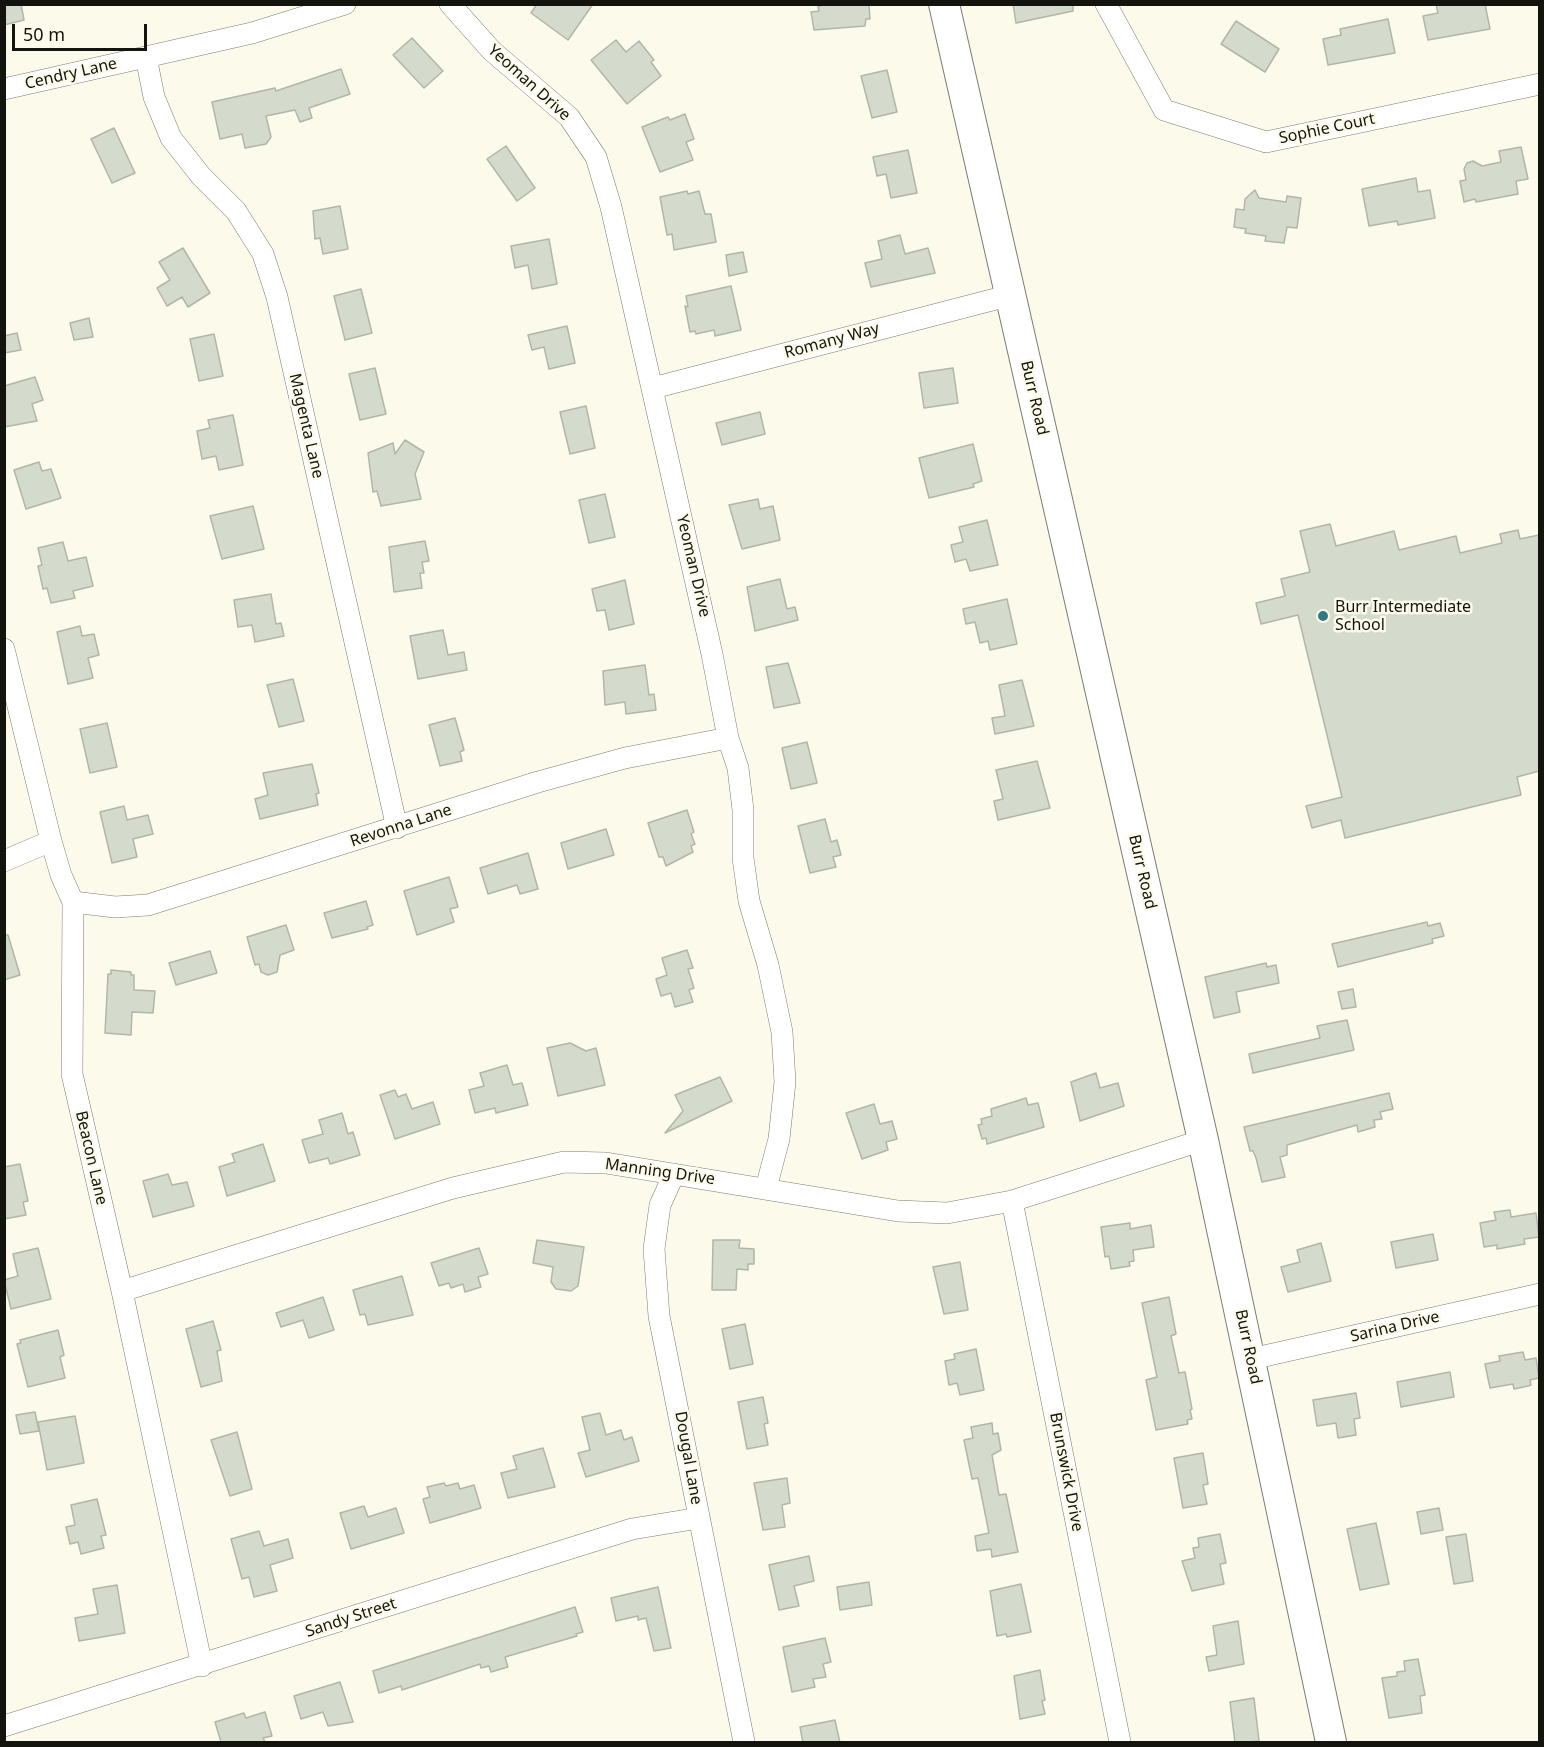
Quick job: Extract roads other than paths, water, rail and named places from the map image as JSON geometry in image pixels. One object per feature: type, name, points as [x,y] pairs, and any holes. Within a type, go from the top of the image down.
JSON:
[{"type":"street","name":"Cendry Lane","points":[[4,89],[252,33],[345,4]]},
{"type":"street","name":"Yeoman Drive","points":[[450,4],[492,51],[569,117],[596,157],[653,388],[728,738],[740,779],[743,810],[743,858],[749,901],[768,965],[782,1032],[784,1082],[780,1128],[766,1188]]},
{"type":"street","name":"Burr Road","points":[[944,4],[1203,1140],[1251,1359],[1330,1743]]},
{"type":"street","name":"Sophie Court","points":[[1106,4],[1164,110],[1266,142],[1539,84]]},
{"type":"street","name":"Magenta Lane","points":[[146,57],[154,97],[171,138],[201,176],[236,211],[263,254],[277,297],[397,828]]},
{"type":"street","name":"Romany Way","points":[[653,388],[1011,295]]},
{"type":"street","name":"Beacon Lane","points":[[4,649],[51,841],[61,875],[73,902],[72,1074],[122,1291],[202,1666]]},
{"type":"street","name":"Revonna Lane","points":[[73,902],[115,907],[148,905],[538,782],[625,758],[728,738]]},
{"type":"street","points":[[4,861],[51,841]]},
{"type":"street","name":"Manning Drive","points":[[122,1291],[453,1188],[564,1162],[606,1163],[766,1188],[825,1201],[898,1212],[947,1213],[1012,1201],[1203,1140]]},
{"type":"street","name":"Dougal Lane","points":[[674,1174],[660,1205],[654,1249],[659,1316],[744,1743]]},
{"type":"street","name":"Brunswick Drive","points":[[1012,1201],[1120,1743]]},
{"type":"street","name":"Sarina Drive","points":[[1251,1359],[1539,1294]]},
{"type":"street","name":"Sandy Street","points":[[4,1726],[202,1666],[632,1529],[699,1518]]},
{"type":"place","name":"Burr Intermediate School","points":[[1323,616]]}]
